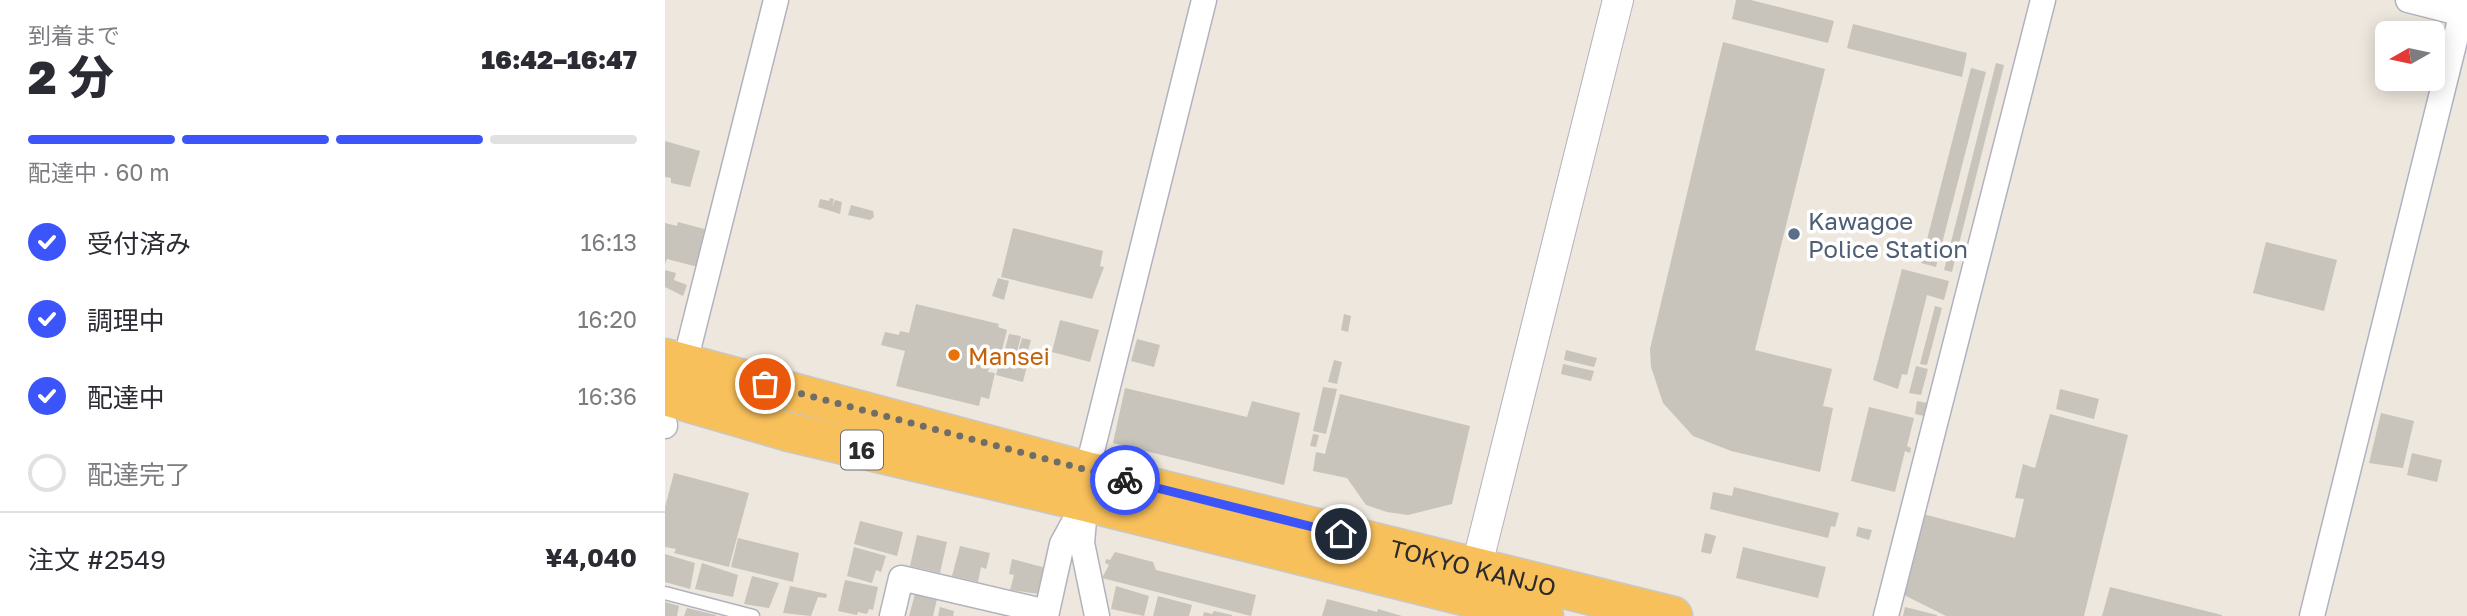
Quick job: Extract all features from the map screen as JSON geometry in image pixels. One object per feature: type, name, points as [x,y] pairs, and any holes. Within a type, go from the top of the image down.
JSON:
[{"type":"highway","name":"TOKYO KANJO","points":[[675,360],[1086,486],[1544,616]]},
{"type":"highway","name":"TOKYO KANJO","points":[[665,396],[789,432],[1086,486]]},
{"type":"highway","points":[[665,425],[789,432]]},
{"type":"highway","name":"TOKYO KANJO","points":[[1471,594],[1673,616]]},
{"type":"street","points":[[675,360],[776,0]]},
{"type":"street","points":[[892,616],[901,578],[1047,614],[1062,544],[1086,486],[1204,0]]},
{"type":"street","points":[[1471,594],[1618,0]]},
{"type":"street","points":[[1886,616],[2043,0]]},
{"type":"street","points":[[2312,616],[2465,10],[2407,0]]},
{"type":"street","points":[[1086,486],[1082,543],[1097,616]]},
{"type":"lane","points":[[665,593],[753,616]]},
{"type":"building","points":[[1736,0],[1751,0],[1834,21],[1828,43],[1732,19]]},
{"type":"building","points":[[1853,24],[1967,53],[1962,77],[1847,48]]},
{"type":"building","points":[[1723,42],[1825,69],[1755,350],[1832,369],[1823,406],[1833,408],[1820,472],[1731,451],[1693,436],[1663,403],[1651,367],[1650,349]]},
{"type":"building","points":[[1996,63],[2004,65],[1952,272],[1944,270]]},
{"type":"building","points":[[1971,68],[1986,72],[1936,267],[1921,263]]},
{"type":"building","points":[[665,141],[700,151],[690,187],[671,183],[671,178],[665,177]]},
{"type":"building","points":[[830,198],[834,199],[832,207],[835,200],[842,202],[840,214],[818,207],[820,199],[829,201]]},
{"type":"building","points":[[851,205],[873,211],[874,217],[870,220],[848,215]]},
{"type":"building","points":[[678,222],[708,230],[698,267],[667,259],[665,264],[665,223],[677,226]]},
{"type":"building","points":[[1013,228],[1103,251],[1100,266],[1104,267],[1092,299],[1001,277]]},
{"type":"building","points":[[2266,242],[2337,260],[2324,311],[2253,293]]},
{"type":"building","points":[[1902,269],[1949,281],[1944,300],[1927,295],[1907,375],[1902,374],[1898,389],[1873,380]]},
{"type":"building","points":[[665,270],[676,273],[674,280],[687,285],[683,296],[665,287]]},
{"type":"building","points":[[998,278],[1009,281],[1004,300],[992,296]]},
{"type":"building","points":[[916,304],[999,324],[998,327],[1007,330],[1002,350],[1029,357],[1023,382],[996,375],[1002,353],[993,351],[988,372],[995,373],[989,399],[981,397],[979,406],[896,386],[905,351],[881,345],[885,332],[899,335],[900,331],[909,333]]},
{"type":"building","points":[[1935,306],[1942,308],[1927,365],[1920,364]]},
{"type":"building","points":[[1344,314],[1351,316],[1348,332],[1341,330]]},
{"type":"building","points":[[1060,320],[1099,330],[1090,362],[1052,352]]},
{"type":"building","points":[[1009,334],[1021,336],[1017,352],[1005,349]]},
{"type":"building","points":[[1022,338],[1031,340],[1027,354],[1018,352]]},
{"type":"building","points":[[1137,339],[1160,345],[1154,367],[1131,361]]},
{"type":"building","points":[[1566,350],[1597,358],[1594,367],[1564,360]]},
{"type":"building","points":[[1334,360],[1342,362],[1337,384],[1328,382]]},
{"type":"building","points":[[1563,364],[1594,371],[1591,381],[1561,374]]},
{"type":"building","points":[[1916,366],[1928,369],[1921,395],[1909,393]]},
{"type":"building","points":[[1323,387],[1337,389],[1326,434],[1313,431]]},
{"type":"building","points":[[1125,388],[1247,417],[1252,401],[1300,413],[1284,485],[1113,443]]},
{"type":"building","points":[[2060,389],[2099,399],[2094,419],[2056,409]]},
{"type":"building","points":[[1340,394],[1470,426],[1452,504],[1408,515],[1387,512],[1366,505],[1347,478],[1313,471],[1316,452],[1325,454]]},
{"type":"building","points":[[1917,401],[1927,403],[1924,416],[1915,414]]},
{"type":"building","points":[[1869,407],[1914,418],[1907,446],[1911,448],[1910,453],[1905,451],[1895,492],[1851,481]]},
{"type":"building","points":[[2381,413],[2414,421],[2403,468],[2369,463]]},
{"type":"building","points":[[2050,414],[2128,435],[2084,616],[1946,616],[1902,594],[1923,514],[2015,538],[2024,499],[2015,498],[2023,464],[2035,468]]},
{"type":"building","points":[[1313,434],[1319,435],[1316,447],[1310,446]]},
{"type":"building","points":[[2412,453],[2442,460],[2437,482],[2407,475]]},
{"type":"building","points":[[674,473],[749,493],[729,567],[674,553],[676,549],[665,547],[665,507]]},
{"type":"building","points":[[1734,487],[1839,513],[1835,527],[1831,526],[1828,538],[1710,509],[1713,492],[1732,496]]},
{"type":"building","points":[[860,521],[903,532],[897,556],[854,544]]},
{"type":"building","points":[[1858,527],[1872,530],[1869,540],[1856,536]]},
{"type":"building","points":[[1705,533],[1716,536],[1711,554],[1701,552]]},
{"type":"building","points":[[917,535],[947,542],[940,573],[910,566]]},
{"type":"building","points":[[738,538],[799,553],[793,582],[731,567]]},
{"type":"building","points":[[960,546],[990,553],[986,569],[981,567],[978,582],[952,576]]},
{"type":"building","points":[[854,547],[886,556],[881,572],[876,570],[872,583],[847,576]]},
{"type":"building","points":[[1743,547],[1826,567],[1818,598],[1736,578]]},
{"type":"building","points":[[1115,552],[1153,562],[1156,570],[1256,595],[1251,616],[1102,578],[1109,565],[1105,563],[1106,559],[1110,560]]},
{"type":"building","points":[[665,554],[695,563],[690,589],[665,582]]},
{"type":"building","points":[[1012,559],[1046,568],[1039,594],[1010,590],[1014,575],[1009,574]]},
{"type":"building","points":[[702,563],[738,575],[733,597],[695,589]]},
{"type":"building","points":[[752,576],[779,583],[769,608],[744,604]]},
{"type":"building","points":[[845,580],[878,587],[873,610],[869,609],[867,614],[858,612],[857,615],[838,611]]},
{"type":"building","points":[[790,586],[827,594],[826,598],[818,597],[811,616],[783,613]]},
{"type":"building","points":[[1116,586],[1149,596],[1144,616],[1111,609]]},
{"type":"building","points":[[2110,587],[2222,615],[2222,616],[2102,616]]},
{"type":"building","points":[[915,594],[937,599],[933,616],[909,616]]},
{"type":"building","points":[[1158,596],[1192,605],[1189,616],[1153,616]]},
{"type":"building","points":[[1327,599],[1377,612],[1378,609],[1402,616],[1322,616]]},
{"type":"building","points":[[665,602],[679,606],[677,616],[665,616]]},
{"type":"building","points":[[940,607],[954,611],[953,616],[938,616]]},
{"type":"building","points":[[1905,607],[1937,615],[1937,616],[1903,616]]},
{"type":"building","points":[[687,608],[716,615],[716,616],[684,616]]},
{"type":"building","points":[[1214,611],[1232,616],[1203,616],[1204,612],[1212,614]]},
{"type":"way so far","points":[[765,384],[1125,480]]},
{"type":"place","name":"Kawagoe Police Station","points":[[1794,234]]},
{"type":"place","name":"Mansei","points":[[954,355]]},
{"type":"route","points":[[1125,480],[1341,534]]}]
